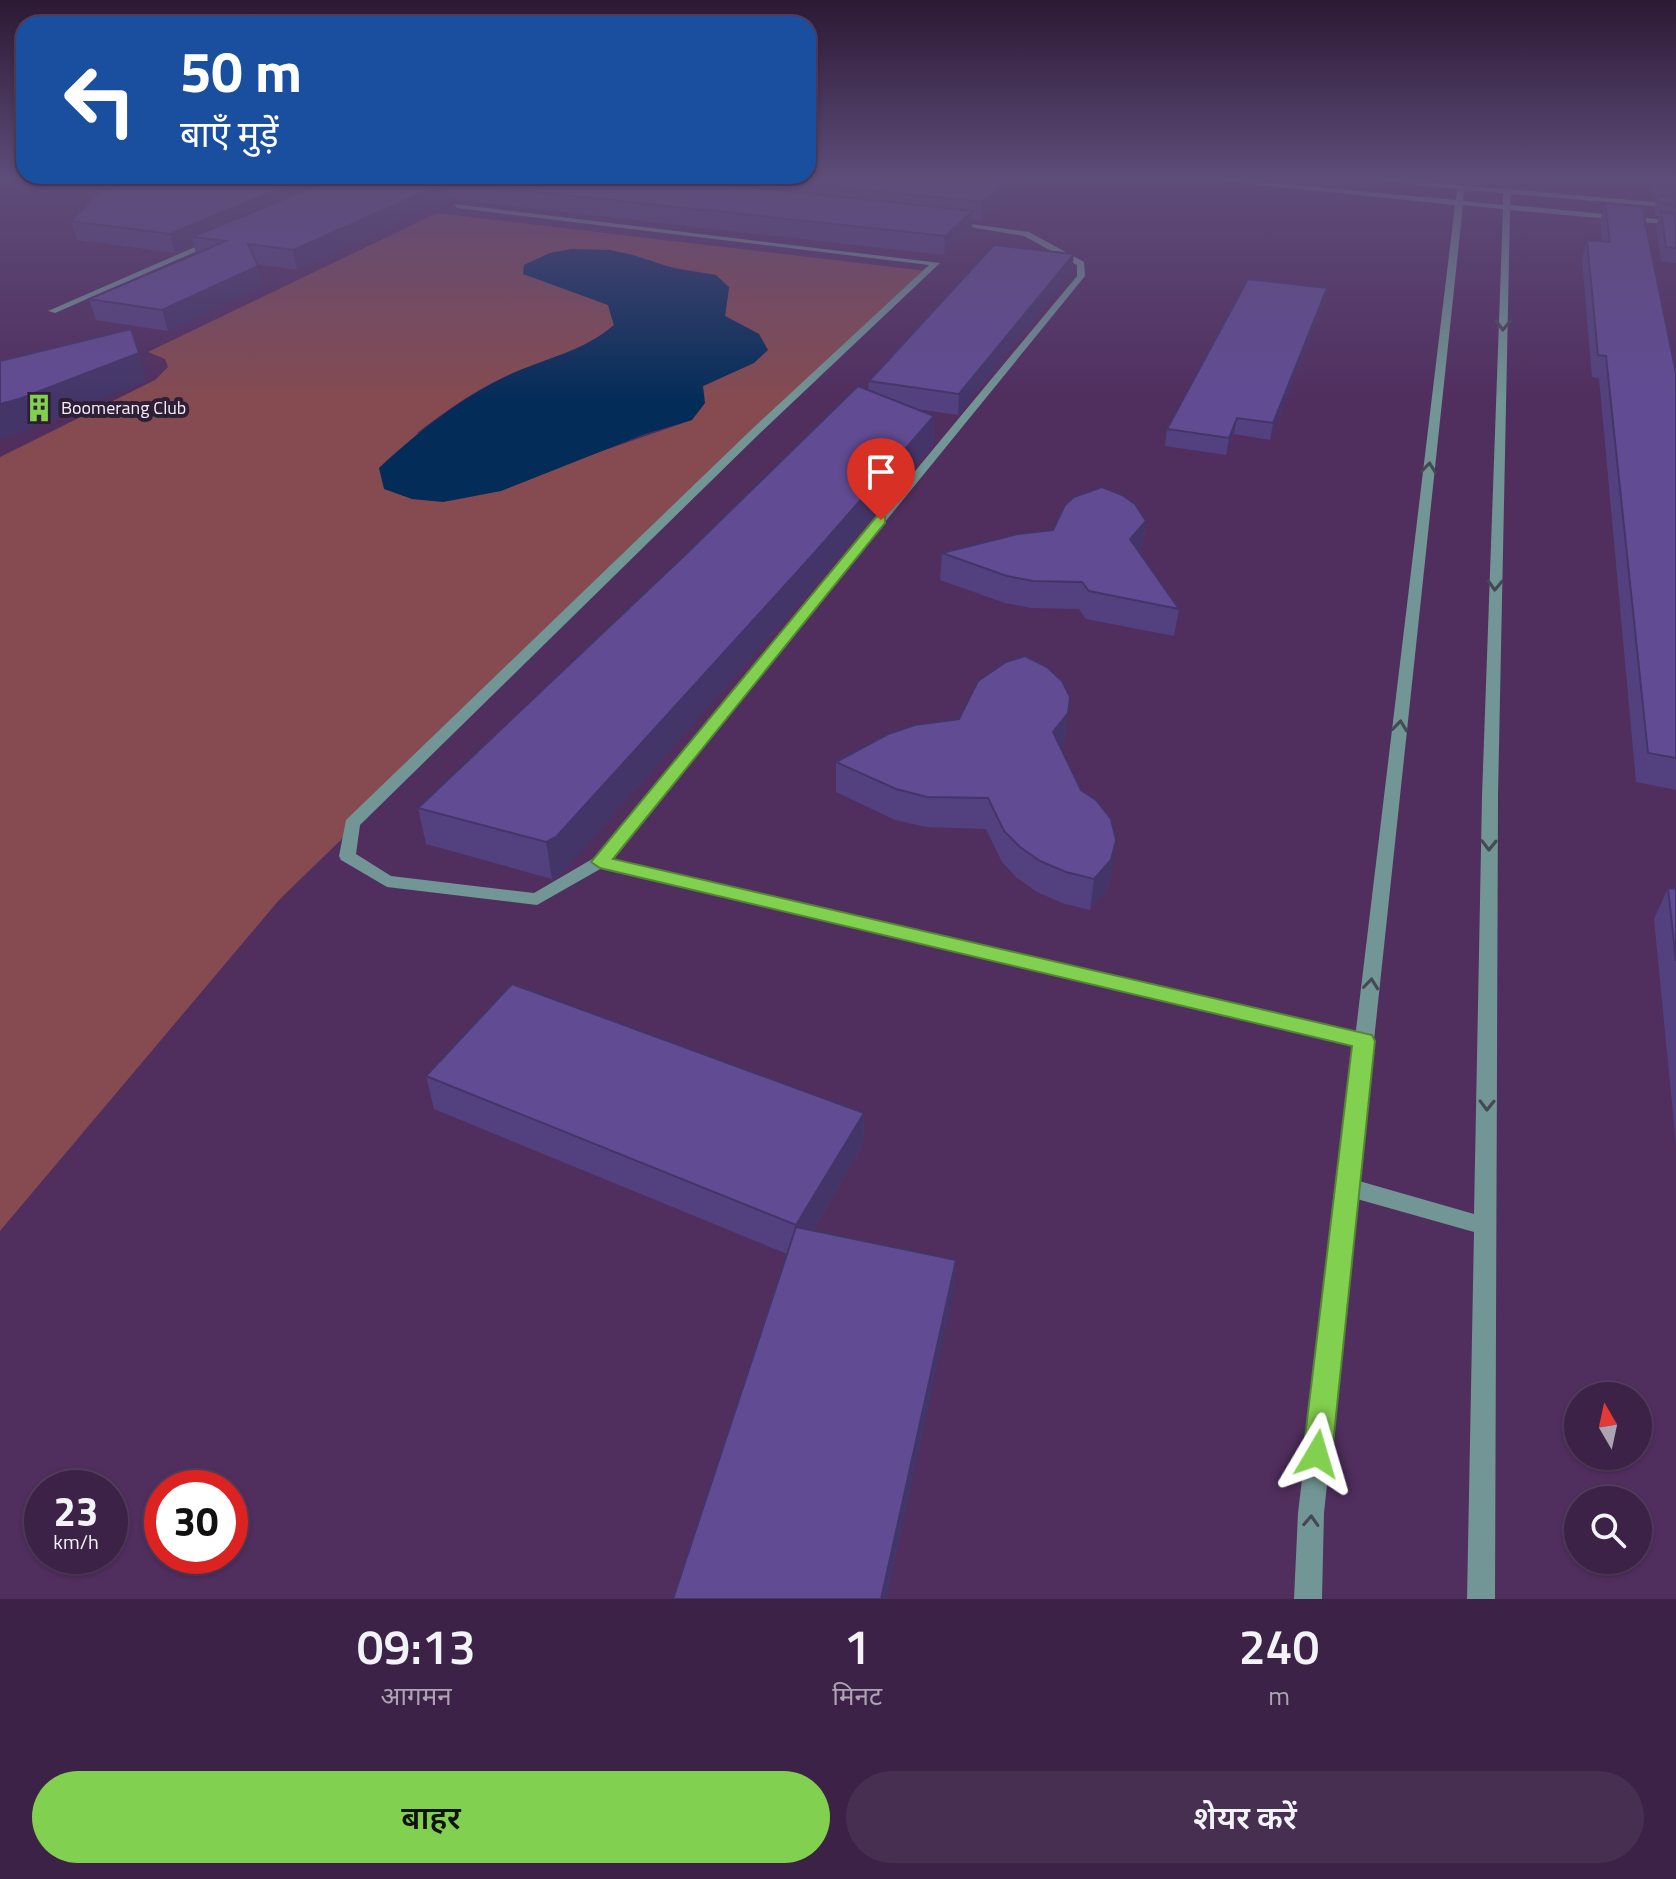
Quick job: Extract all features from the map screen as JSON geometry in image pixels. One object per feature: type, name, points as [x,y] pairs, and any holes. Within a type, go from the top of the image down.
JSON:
[{"type":"street","points":[[52,311],[189,254]]},
{"type":"street","points":[[857,254],[936,263],[755,432],[352,824],[347,856],[387,881],[537,899],[600,862],[1081,276],[1081,264],[1062,254]]},
{"type":"street","points":[[1308,1599],[1311,1513],[1453,254]]},
{"type":"street","points":[[1481,1599],[1490,796],[1505,254]]},
{"type":"street","points":[[600,862],[1364,1041]]},
{"type":"street","points":[[1348,1187],[1485,1226]]},
{"type":"shaded area","points":[[353,254],[550,254],[524,265],[608,305],[614,325],[579,347],[487,385],[417,433],[582,458],[692,420],[703,386],[753,363],[759,334],[725,316],[729,288],[716,275],[598,254],[780,254],[927,271],[279,900],[0,1231],[0,457],[155,380],[168,367],[165,359],[148,352]]},
{"type":"water","points":[[549,254],[627,254],[676,269],[716,275],[729,287],[725,316],[759,334],[768,350],[754,363],[703,386],[705,403],[692,420],[645,434],[501,491],[443,502],[412,499],[384,489],[379,468],[440,417],[491,384],[590,342],[614,325],[608,305],[523,274],[524,265]]},
{"type":"building","points":[[196,254],[252,254],[258,266],[162,310],[89,299]]},
{"type":"building","points":[[986,254],[1074,254],[959,394],[869,381]]},
{"type":"building","points":[[1588,254],[1652,254],[1676,373],[1676,758],[1648,753],[1606,356],[1598,355]]},
{"type":"building","points":[[1248,279],[1327,288],[1273,423],[1237,418],[1229,438],[1167,429]]},
{"type":"building","points":[[131,329],[139,353],[0,404],[0,361]]},
{"type":"building","points":[[858,386],[934,416],[556,837],[546,842],[418,808],[684,556]]},
{"type":"building","points":[[1102,487],[1135,504],[1146,521],[1130,539],[1179,609],[1089,591],[1082,582],[1033,581],[1007,576],[942,553],[1018,534],[1053,530],[1065,505],[1074,497]]},
{"type":"building","points":[[1025,656],[1047,667],[1062,681],[1070,697],[1068,713],[1053,732],[1081,790],[1096,800],[1111,819],[1116,840],[1111,860],[1094,879],[1040,861],[1020,847],[1004,831],[988,798],[927,797],[896,789],[836,762],[888,734],[915,725],[959,719],[978,681],[1006,662]]},
{"type":"building","points":[[1668,888],[1676,889],[1676,961]]},
{"type":"building","points":[[512,984],[864,1113],[796,1225],[426,1076]]},
{"type":"building","points":[[796,1227],[956,1260],[881,1599],[673,1599]]},
{"type":"place","name":"Boomerang Club","points":[[39,408]]},
{"type":"route","points":[[881,520],[600,862],[1364,1041],[1317,1454]]}]
